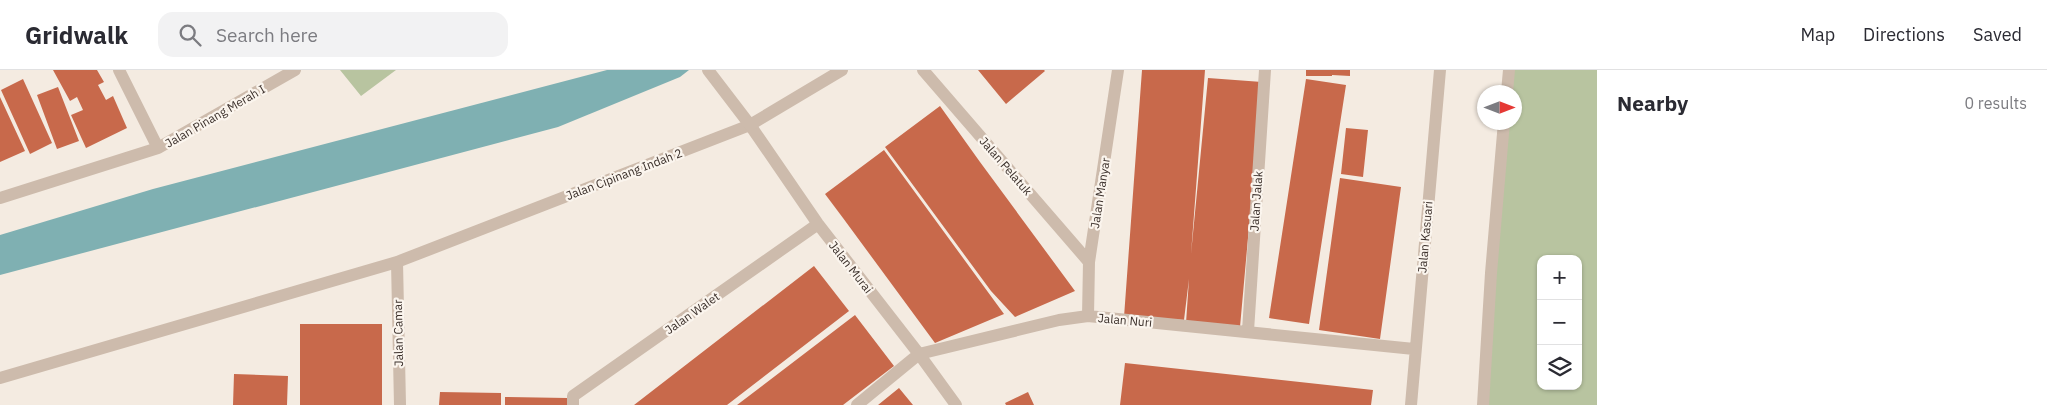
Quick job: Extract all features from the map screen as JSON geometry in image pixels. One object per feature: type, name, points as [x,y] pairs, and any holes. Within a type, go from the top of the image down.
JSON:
[{"type":"street","name":"Jalan Pinang Merah I","points":[[119,70],[158,148],[295,70]]},
{"type":"street","name":"Jalan Murai","points":[[708,70],[750,125],[818,224],[956,405]]},
{"type":"street","name":"Jalan Cipinang Indah 2","points":[[0,378],[397,262],[750,125],[842,70]]},
{"type":"street","name":"Jalan Pelatuk","points":[[924,70],[1089,262]]},
{"type":"street","name":"Jalan Manyar","points":[[1088,316],[1089,262],[1118,70]]},
{"type":"street","name":"Jalan Jalak","points":[[1248,332],[1265,70]]},
{"type":"street","name":"Jalan Kasuari","points":[[1411,405],[1414,349],[1440,70]]},
{"type":"street","points":[[1508,85],[1509,70]]},
{"type":"street","points":[[1483,405],[1491,273],[1503,130]]},
{"type":"street","points":[[0,198],[158,148]]},
{"type":"street","name":"Jalan Walet","points":[[573,405],[573,396],[818,224]]},
{"type":"street","name":"Jalan Camar","points":[[397,262],[400,405]]},
{"type":"street","name":"Jalan Nuri","points":[[857,405],[919,354],[1059,320],[1088,316],[1414,349]]},
{"type":"green space","points":[[340,70],[396,70],[361,96]]},
{"type":"green space","points":[[1509,70],[1597,70],[1597,405],[1483,405],[1504,130],[1522,130],[1522,85],[1508,85]]},
{"type":"water","points":[[607,70],[689,70],[680,77],[558,127],[0,275],[0,235],[153,189]]},
{"type":"building","points":[[53,70],[97,70],[104,82],[98,85],[106,100],[113,96],[127,128],[86,148],[71,115],[83,110],[77,97],[70,101]]},
{"type":"building","points":[[978,70],[1044,70],[1045,71],[1006,104]]},
{"type":"building","points":[[1142,70],[1205,70],[1191,254],[1208,78],[1262,82],[1240,327],[1186,323],[1189,279],[1184,320],[1124,317]]},
{"type":"building","points":[[1306,70],[1332,70],[1332,76],[1306,76]]},
{"type":"building","points":[[1332,70],[1350,70],[1350,76],[1332,75]]},
{"type":"building","points":[[23,79],[52,143],[30,154],[1,90]]},
{"type":"building","points":[[1306,79],[1346,85],[1309,324],[1269,318]]},
{"type":"building","points":[[58,87],[79,141],[57,149],[37,95]]},
{"type":"building","points":[[0,97],[25,151],[0,162]]},
{"type":"building","points":[[940,106],[1075,291],[1015,317],[991,291],[885,147]]},
{"type":"building","points":[[1346,128],[1368,130],[1363,177],[1341,174]]},
{"type":"building","points":[[884,150],[1004,314],[935,343],[825,194]]},
{"type":"building","points":[[1340,178],[1401,187],[1380,339],[1319,330]]},
{"type":"building","points":[[814,266],[849,311],[727,405],[634,405]]},
{"type":"building","points":[[855,315],[894,366],[843,405],[737,405]]},
{"type":"building","points":[[300,324],[382,324],[382,405],[300,405]]},
{"type":"building","points":[[1125,363],[1373,390],[1371,405],[1120,405]]},
{"type":"building","points":[[234,374],[288,376],[287,405],[233,405]]},
{"type":"building","points":[[899,388],[913,405],[878,405]]},
{"type":"building","points":[[440,392],[501,393],[501,405],[439,405]]},
{"type":"building","points":[[1028,392],[1034,405],[1006,405],[1005,403]]},
{"type":"building","points":[[505,397],[567,398],[567,405],[505,405]]}]
